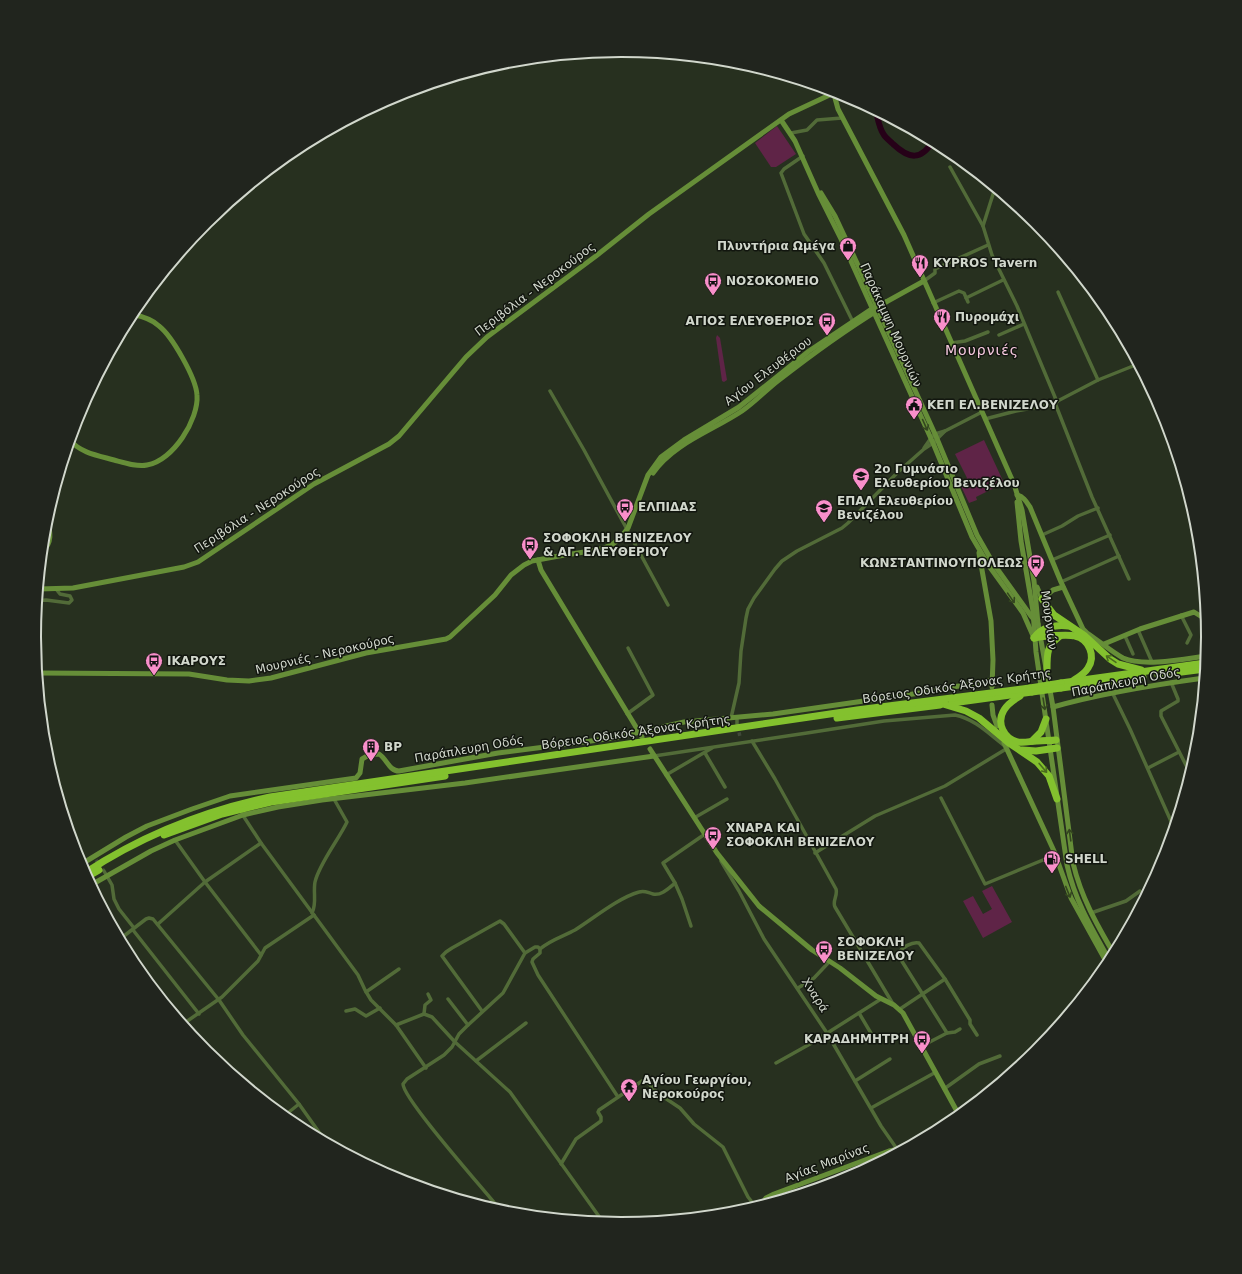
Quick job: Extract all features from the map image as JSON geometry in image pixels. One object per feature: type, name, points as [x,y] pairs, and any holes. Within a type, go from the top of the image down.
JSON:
[{"type":"highway","points":[[1042,599],[1054,615],[1086,636],[1102,652],[1114,661],[1128,667],[1148,672]]},
{"type":"highway","points":[[1036,622],[1048,628]]},
{"type":"highway","points":[[1038,635],[1048,628],[1062,625],[1071,627]]},
{"type":"highway","points":[[1038,635],[1075,635],[1087,644],[1091,651],[1092,658],[1084,674],[1072,682]]},
{"type":"highway","points":[[1047,668],[1048,650],[1053,642],[1060,636]]},
{"type":"highway","name":"Βόρειος Οδικός Άξονας Κρήτης","points":[[1061,686],[1072,682],[1200,665]]},
{"type":"highway","name":"Βόρειος Οδικός Άξονας Κρήτης","points":[[90,870],[134,844],[168,828],[237,804],[270,797],[857,710],[1200,670]]},
{"type":"highway","name":"Βόρειος Οδικός Άξονας Κρήτης","points":[[92,874],[125,854],[177,830],[222,814],[271,802],[792,725],[1024,694],[1031,690]]},
{"type":"highway","points":[[1024,694],[1008,704],[1002,712],[1000,721],[1004,732],[1010,739],[1018,742],[1054,744]]},
{"type":"highway","points":[[943,704],[966,711],[979,718],[1016,748],[1037,762],[1046,771],[1057,799]]},
{"type":"highway","points":[[1030,742],[1041,732],[1046,719]]},
{"type":"highway","points":[[1016,748],[1028,751],[1054,744]]},
{"type":"highway","points":[[391,774],[398,778]]},
{"type":"highway","points":[[356,784],[361,778]]},
{"type":"main road","name":"Περιβόλια - Νεροκούρος","points":[[43,589],[56,590],[86,586],[198,562],[314,484],[389,444],[399,436],[466,357],[487,336],[650,214],[781,120],[797,110],[828,96]]},
{"type":"main road","points":[[836,98],[836,104],[842,118],[894,216],[1012,478],[1018,495]]},
{"type":"main road","name":"Παράκαμψη Μουρνιών","points":[[781,120],[791,132],[841,239],[877,309],[879,318],[991,564],[1038,635]]},
{"type":"main road","points":[[867,317],[879,318],[877,309],[886,302],[924,282]]},
{"type":"main road","name":"Αγίου Ελευθέριου","points":[[538,560],[604,548],[620,538],[628,528],[648,475],[656,463],[668,451],[739,407],[809,351],[852,322],[877,309]]},
{"type":"main road","name":"Αγίου Ελευθέριου","points":[[642,488],[658,465],[670,454],[742,411],[777,381],[811,355],[877,309]]},
{"type":"main road","points":[[74,444],[89,452],[135,465],[148,465],[163,460],[173,451],[194,416],[197,398],[195,386],[190,373],[176,348],[160,326],[148,319],[138,316]]},
{"type":"main road","name":"Παράκαμψη Μουρνιών","points":[[934,439],[978,549],[1036,622]]},
{"type":"main road","name":"Παράπλευρη Οδός","points":[[1018,495],[1022,496],[1030,507],[1062,584],[1083,629],[1087,633],[1113,651],[1125,658],[1135,661],[1152,662],[1200,657]]},
{"type":"main road","name":"Μουρνιών","points":[[1018,495],[1034,581],[1036,622]]},
{"type":"main road","name":"Μουρνιών","points":[[1018,495],[1021,541],[1038,635],[1047,668],[1053,707],[1054,744],[1074,863],[1080,887],[1091,913],[1110,947]]},
{"type":"main road","points":[[978,549],[990,621],[993,660],[992,687]]},
{"type":"main road","points":[[538,560],[541,570],[640,735]]},
{"type":"main road","name":"Μουρνιές - Νεροκούρος","points":[[42,673],[189,674],[227,680],[249,681],[271,678],[366,653],[441,641],[453,635],[495,595],[515,571],[524,565],[538,560]]},
{"type":"main road","points":[[982,570],[991,564]]},
{"type":"main road","points":[[1034,581],[1042,599],[1062,584]]},
{"type":"main road","points":[[1104,644],[1181,615],[1195,612],[1200,616]]},
{"type":"main road","points":[[1038,635],[1046,719],[1054,744],[1057,799],[1064,848],[1071,882],[1079,903],[1106,954]]},
{"type":"main road","name":"Παράπλευρη Οδός","points":[[1053,707],[1112,692],[1200,679]]},
{"type":"main road","name":"Παράπλευρη Οδός","points":[[86,862],[147,826],[192,809],[259,791],[352,779],[359,775],[362,759],[365,756],[373,754],[379,754],[382,756],[391,769],[399,772],[498,754],[640,735],[684,722],[773,714],[905,696],[992,680]]},
{"type":"main road","points":[[992,705],[993,715],[997,726]]},
{"type":"main road","points":[[1005,746],[1055,854],[1071,898],[1104,958]]},
{"type":"main road","name":"Χναρά","points":[[650,749],[717,852],[762,909],[822,956],[881,999],[900,1009]]},
{"type":"main road","points":[[95,882],[105,874],[151,851],[242,814],[334,799],[465,783],[654,756]]},
{"type":"main road","points":[[1055,854],[1064,848]]},
{"type":"main road","points":[[900,1009],[922,1046],[956,1110]]},
{"type":"main road","name":"Αγίας Μαρίνας","points":[[766,1198],[884,1154]]},
{"type":"street","points":[[791,132],[807,130],[817,120],[842,118]]},
{"type":"street","points":[[803,156],[784,168],[781,173],[804,234],[824,263],[852,322]]},
{"type":"street","points":[[950,167],[983,226],[988,245],[1003,280],[1012,295],[1098,508],[1129,579]]},
{"type":"street","points":[[983,226],[993,192]]},
{"type":"street","points":[[924,282],[935,273],[936,269],[988,245]]},
{"type":"street","points":[[966,298],[1003,280]]},
{"type":"street","points":[[933,303],[959,291],[964,293],[968,302]]},
{"type":"street","points":[[1058,292],[1098,380]]},
{"type":"street","points":[[999,335],[1024,324]]},
{"type":"street","points":[[951,342],[966,340],[988,332]]},
{"type":"street","points":[[985,419],[1016,411],[1050,405],[1098,380],[1133,366]]},
{"type":"street","points":[[550,391],[628,528],[644,562],[668,605]]},
{"type":"street","points":[[731,718],[737,693],[748,609],[775,569],[789,555],[842,528],[898,472],[934,439],[945,431],[982,412]]},
{"type":"street","points":[[1042,535],[1062,526],[1078,516],[1098,508]]},
{"type":"street","points":[[1052,560],[1110,535]]},
{"type":"street","points":[[1062,584],[1119,556]]},
{"type":"street","points":[[42,601],[46,600],[69,603],[72,600],[70,596],[60,594],[56,590]]},
{"type":"street","points":[[1181,615],[1191,634],[1187,643]]},
{"type":"street","points":[[1138,630],[1152,662]]},
{"type":"street","points":[[1125,636],[1133,654]]},
{"type":"street","points":[[628,648],[653,696],[628,714]]},
{"type":"street","points":[[1171,682],[1178,701],[1163,709],[1160,713],[1162,721],[1186,766]]},
{"type":"street","points":[[1112,692],[1171,821]]},
{"type":"street","points":[[654,756],[884,721],[955,715],[973,721],[1005,746],[945,786],[875,816],[815,853]]},
{"type":"street","points":[[737,718],[737,724]]},
{"type":"street","points":[[740,737],[742,743]]},
{"type":"street","points":[[752,741],[836,889],[837,894],[834,903],[835,907],[894,1005]]},
{"type":"street","points":[[666,775],[705,753],[714,746]]},
{"type":"street","points":[[1148,768],[1179,752]]},
{"type":"street","points":[[705,753],[725,787]]},
{"type":"street","points":[[941,798],[983,883],[985,884],[1055,854]]},
{"type":"street","points":[[187,1021],[219,1000],[258,961],[265,948],[313,914],[315,882],[321,868],[347,822],[334,799]]},
{"type":"street","points":[[694,818],[727,799]]},
{"type":"street","points":[[242,814],[261,843],[358,974],[366,992],[374,1003],[396,1025],[426,1068]]},
{"type":"street","points":[[691,926],[682,899],[664,864],[705,834]]},
{"type":"street","points":[[175,840],[260,955]]},
{"type":"street","points":[[158,924],[205,882],[261,843]]},
{"type":"street","name":"Χναρά","points":[[717,852],[764,939],[827,1033],[896,1147]]},
{"type":"street","points":[[105,874],[112,885],[114,899],[118,909],[199,1014]]},
{"type":"street","points":[[618,1097],[538,975],[532,962],[540,953],[540,949],[548,943],[575,930],[625,898],[645,891],[660,894],[675,883]]},
{"type":"street","points":[[1091,913],[1126,901],[1140,891]]},
{"type":"street","points":[[124,936],[149,918],[153,919],[158,924],[219,1000],[253,1048],[299,1104],[318,1131]]},
{"type":"street","points":[[482,1011],[443,958],[443,954],[499,921],[504,924],[525,954]]},
{"type":"street","points":[[947,1033],[898,955],[901,949],[914,942],[919,943],[945,979],[970,1020],[970,1024],[977,1036]]},
{"type":"street","points":[[494,1203],[428,1123],[403,1087],[403,1084],[444,1055],[468,1025],[503,993],[525,954],[535,947],[540,949]]},
{"type":"street","points":[[798,988],[814,978],[830,961]]},
{"type":"street","points":[[366,992],[399,969]]},
{"type":"street","points":[[900,1009],[945,979]]},
{"type":"street","points":[[424,1014],[425,1005],[431,1000],[428,994]]},
{"type":"street","points":[[448,999],[468,1025]]},
{"type":"street","points":[[776,1063],[810,1044],[881,999]]},
{"type":"street","points":[[346,1011],[355,1009],[366,1016],[380,1008]]},
{"type":"street","points":[[860,1013],[875,1040]]},
{"type":"street","points":[[396,1025],[424,1014],[432,1017],[455,1042],[510,1092],[598,1216]]},
{"type":"street","points":[[476,1061],[526,1023]]},
{"type":"street","points":[[922,1046],[947,1033],[955,1032],[960,1029]]},
{"type":"street","points":[[944,1089],[979,1064],[1000,1056]]},
{"type":"street","points":[[854,1080],[890,1059]]},
{"type":"street","points":[[871,1108],[936,1072]]},
{"type":"street","points":[[561,1164],[576,1139],[601,1121],[601,1117],[598,1113],[599,1110],[642,1081],[648,1082],[659,1094],[680,1108],[697,1127],[723,1147],[752,1202]]},
{"type":"street","points":[[289,1112],[299,1104]]},
{"type":"shaded area","points":[[777,126],[796,154],[776,167],[771,167],[755,143]]},
{"type":"shaded area","points":[[717,335],[720,338],[727,380],[724,382],[722,381],[716,338]]},
{"type":"shaded area","points":[[984,440],[1004,483],[976,497],[977,500],[969,503],[959,482],[967,478],[955,454]]},
{"type":"shaded area","points":[[992,886],[1012,922],[983,938],[963,901],[973,896],[983,914],[992,909],[982,891]]},
{"type":"waterway","points":[[878,117],[884,135],[904,153],[914,156],[919,155],[929,146]]},
{"type":"tunnel","points":[[738,727],[740,737]]},
{"type":"tunnel","points":[[96,860],[104,871]]},
{"type":"place","name":"Πλυντήρια Ωμέγα","points":[[848,261]]},
{"type":"place","name":"KYPROS Tavern","points":[[920,278]]},
{"type":"place","name":"ΝΟΣΟΚΟΜΕΙΟ","points":[[713,296]]},
{"type":"place","name":"Πυρομάχι","points":[[942,332]]},
{"type":"place","name":"ΑΓΙΟΣ ΕΛΕΥΘΕΡΙΟΣ","points":[[827,336]]},
{"type":"place","name":"ΚΕΠ ΕΛ.ΒΕΝΙΖΕΛΟΥ","points":[[914,420]]},
{"type":"place","name":"2ο Γυμνάσιο Ελευθερίου Βενιζέλου","points":[[861,491]]},
{"type":"place","name":"ΕΛΠΙΔΑΣ","points":[[625,522]]},
{"type":"place","name":"ΕΠΑΛ Ελευθερίου Βενιζέλου","points":[[824,523]]},
{"type":"place","name":"ΣΟΦΟΚΛΗ ΒΕΝΙΖΕΛΟΥ & ΑΓ. ΕΛΕΥΘΕΡΙΟΥ","points":[[530,560]]},
{"type":"place","name":"ΚΩΝΣΤΑΝΤΙΝΟΥΠΟΛΕΩΣ","points":[[1036,578]]},
{"type":"place","name":"ΙΚΑΡΟΥΣ","points":[[154,676]]},
{"type":"place","name":"BP","points":[[371,762]]},
{"type":"place","name":"ΧΝΑΡΑ ΚΑΙ ΣΟΦΟΚΛΗ ΒΕΝΙΖΕΛΟΥ","points":[[713,850]]},
{"type":"place","name":"SHELL","points":[[1052,874]]},
{"type":"place","name":"ΣΟΦΟΚΛΗ ΒΕΝΙΖΕΛΟΥ","points":[[824,964]]},
{"type":"place","name":"ΚΑΡΑΔΗΜΗΤΡΗ","points":[[922,1054]]},
{"type":"place","name":"Αγίου Γεωργίου, Νεροκούρος","points":[[629,1102]]},
{"type":"district","name":"Μουρνιές","points":[[982,350]]}]
